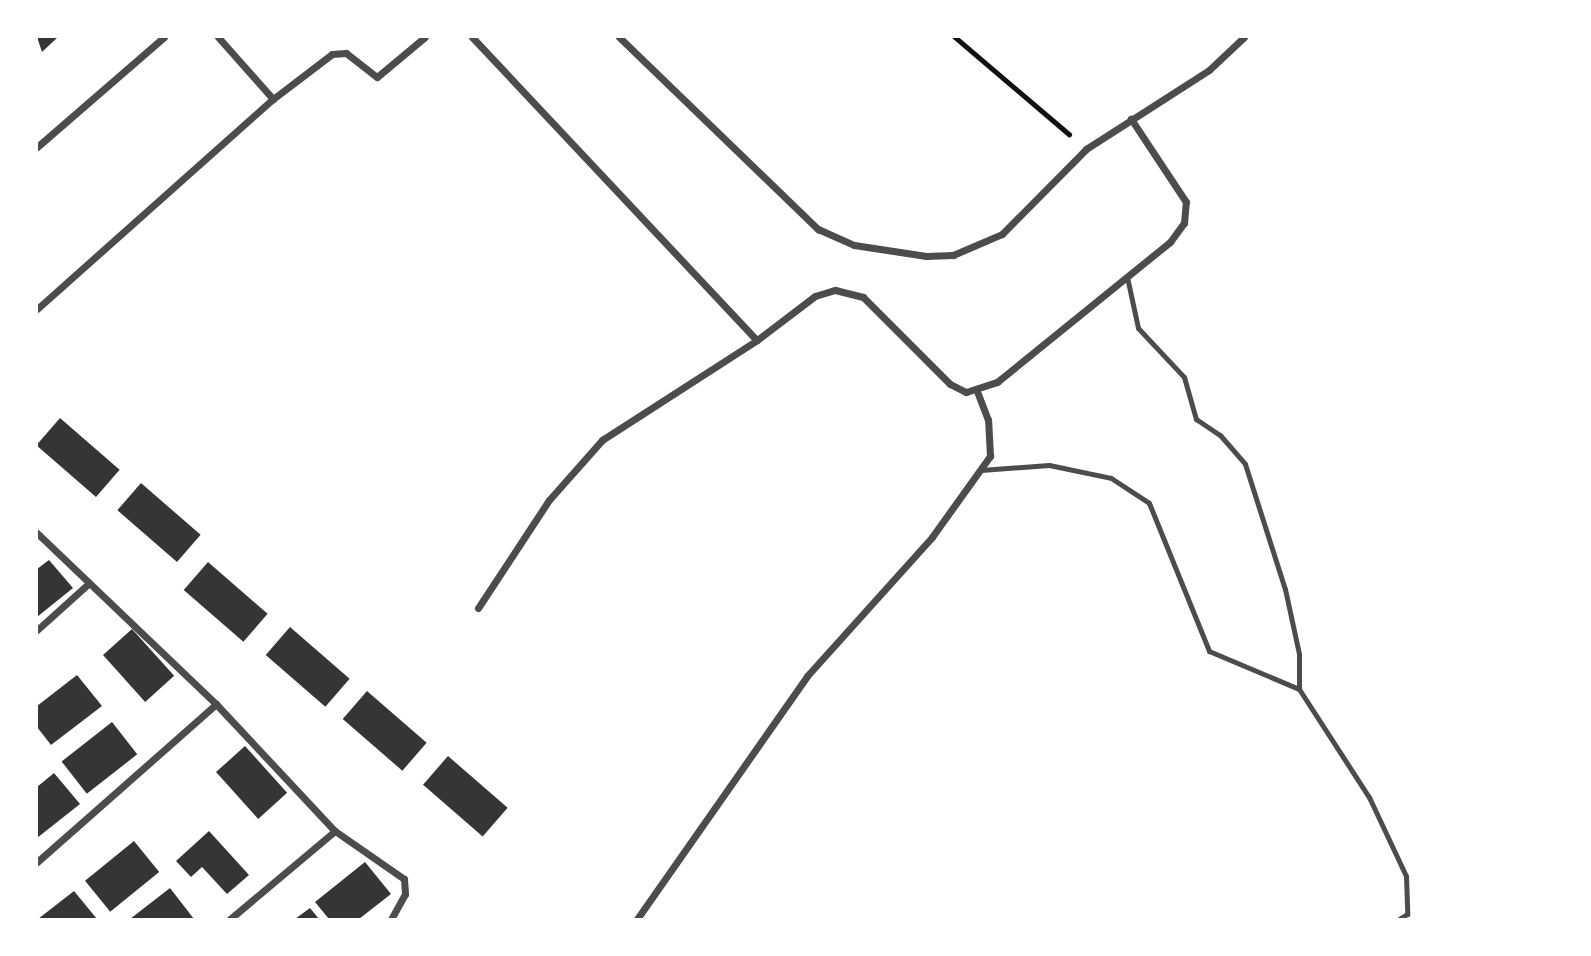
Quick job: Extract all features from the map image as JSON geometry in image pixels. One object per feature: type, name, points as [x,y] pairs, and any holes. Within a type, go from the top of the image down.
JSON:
[{"type":"street","points":[[37,147],[164,37]]},
{"type":"street","points":[[218,37],[273,99]]},
{"type":"street","points":[[37,309],[273,99],[338,52],[346,53],[371,75],[385,75],[425,37]]},
{"type":"street","points":[[471,37],[757,340]]},
{"type":"street","points":[[619,37],[818,229],[854,245],[926,256],[953,255],[1002,234],[1086,149],[1209,70],[1244,37]]},
{"type":"street","points":[[478,608],[549,500],[602,440],[757,340],[815,296],[835,290],[863,297],[950,384],[977,391],[998,382],[1170,242],[1184,223],[1186,202],[1131,119]]},
{"type":"street","points":[[637,919],[807,676],[932,537],[981,470],[990,456],[992,443],[977,391]]},
{"type":"street","points":[[37,533],[87,585],[216,704],[335,831],[404,879],[405,894],[391,919]]},
{"type":"street","points":[[37,630],[87,585]]},
{"type":"street","points":[[37,862],[216,704]]},
{"type":"street","points":[[230,919],[335,831]]},
{"type":"lane","points":[[1127,277],[1138,328],[1184,377],[1196,419],[1220,435],[1245,464],[1286,589],[1298,654],[1299,689],[1369,797],[1406,877],[1407,914],[1399,919]]},
{"type":"lane","points":[[981,470],[1049,465],[1111,478],[1149,503],[1209,651],[1299,689]]},
{"type":"path","points":[[955,37],[1086,149]]},
{"type":"building","points":[[37,37],[58,37],[42,52]]},
{"type":"building","points":[[60,418],[120,470],[96,497],[37,446]]},
{"type":"building","points":[[141,483],[201,535],[177,562],[117,510]]},
{"type":"building","points":[[49,560],[73,588],[37,617],[37,569]]},
{"type":"building","points":[[208,562],[268,614],[243,642],[184,590]]},
{"type":"building","points":[[290,627],[350,679],[325,707],[266,655]]},
{"type":"building","points":[[132,629],[174,676],[145,702],[103,655]]},
{"type":"building","points":[[77,675],[102,706],[51,745],[37,727],[37,706]]},
{"type":"building","points":[[367,691],[427,743],[402,771],[343,719]]},
{"type":"building","points":[[112,722],[137,754],[87,794],[62,761]]},
{"type":"building","points":[[245,746],[287,793],[258,819],[216,772]]},
{"type":"building","points":[[448,756],[508,808],[483,837],[423,785]]},
{"type":"building","points":[[54,773],[80,804],[37,838],[37,787]]},
{"type":"building","points":[[209,831],[249,875],[227,894],[202,867],[191,877],[176,861]]},
{"type":"building","points":[[134,841],[159,872],[110,912],[85,881]]},
{"type":"building","points":[[365,862],[391,894],[359,919],[329,919],[315,902]]},
{"type":"building","points":[[170,888],[194,919],[130,919]]},
{"type":"building","points":[[74,891],[97,919],[38,919]]},
{"type":"building","points":[[310,908],[319,919],[295,919]]}]
